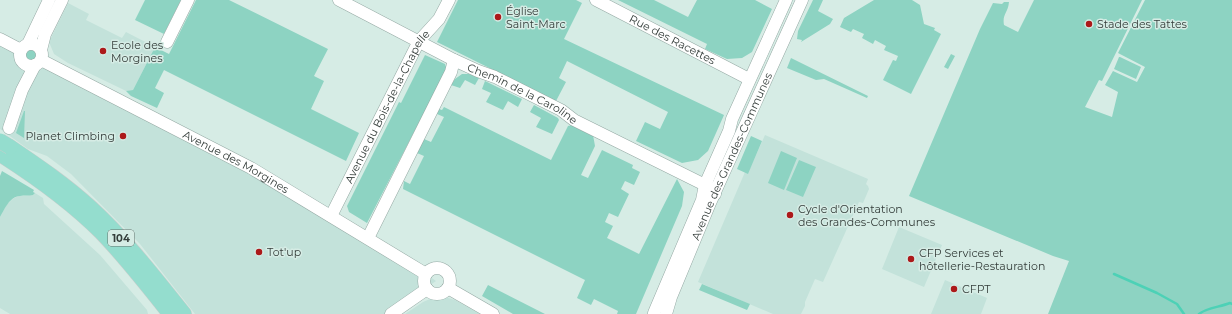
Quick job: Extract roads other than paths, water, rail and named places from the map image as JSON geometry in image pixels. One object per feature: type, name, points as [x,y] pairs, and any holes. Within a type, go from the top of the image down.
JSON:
[{"type":"main road","name":"104","points":[[4,150],[65,200],[100,232],[132,267],[170,314]]},
{"type":"main road","name":"104","points":[[4,150],[66,187],[100,216],[130,249],[184,314]]},
{"type":"street","points":[[22,90],[23,51],[48,0]]},
{"type":"street","points":[[9,128],[22,90],[39,58],[45,34],[62,0]]},
{"type":"street","points":[[167,42],[188,0]]},
{"type":"street","name":"Chemin de la Caroline","points":[[340,0],[454,60],[494,77],[561,110],[574,120],[711,188],[715,194]]},
{"type":"street","name":"Avenue du Bois-de-la-Chapelle","points":[[331,216],[419,41],[439,19],[449,0]]},
{"type":"street","name":"Rue des Racettes","points":[[596,0],[749,79]]},
{"type":"street","name":"Avenue des Grandes-Communes","points":[[656,314],[702,200],[705,185],[729,131],[734,114],[786,0]]},
{"type":"street","name":"Avenue des Grandes-Communes","points":[[666,314],[671,297],[715,194],[802,0]]},
{"type":"street","points":[[0,39],[23,51],[28,65],[39,58]]},
{"type":"street","points":[[23,51],[36,44],[39,58]]},
{"type":"street","name":"Avenue des Morgines","points":[[39,58],[236,160],[426,274]]},
{"type":"street","points":[[368,238],[451,72],[454,60]]},
{"type":"street","points":[[734,114],[748,120]]},
{"type":"street","points":[[436,268],[444,270],[449,276],[450,280],[448,288],[438,294],[430,292],[424,282],[426,274],[436,268]]},
{"type":"street","points":[[448,288],[493,314]]},
{"type":"street","points":[[391,314],[427,289]]},
{"type":"street","points":[[158,299],[163,314]]},
{"type":"waterway","points":[[1114,274],[1157,293],[1177,304],[1184,314]]},
{"type":"waterway","points":[[1199,314],[1209,309],[1230,303],[1232,304]]},
{"type":"place","name":"Église Saint-Marc","points":[[498,17]]},
{"type":"place","name":"Stade des Tattes","points":[[1089,24]]},
{"type":"place","name":"Ecole des Morgines","points":[[103,51]]},
{"type":"place","name":"Planet Climbing","points":[[123,136]]},
{"type":"place","name":"Cycle d'Orientation des Grandes-Communes","points":[[790,215]]},
{"type":"place","name":"Tot'up","points":[[259,252]]},
{"type":"place","name":"CFP Services et hôtellerie-Restauration","points":[[911,259]]},
{"type":"place","name":"CFPT","points":[[954,289]]}]
